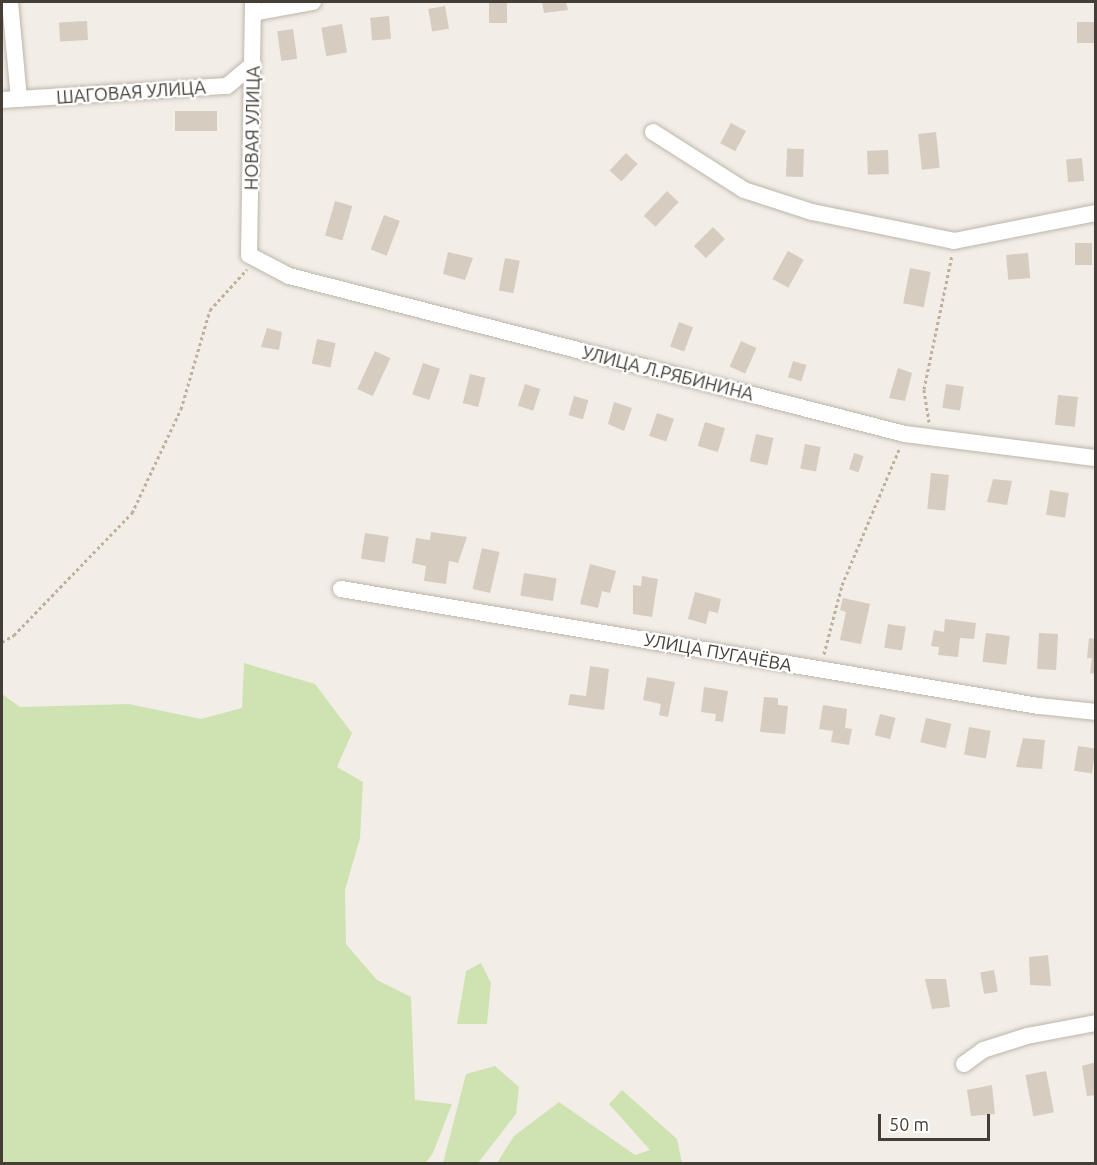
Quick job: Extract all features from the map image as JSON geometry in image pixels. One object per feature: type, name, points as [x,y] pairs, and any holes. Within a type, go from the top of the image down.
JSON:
[{"type":"street","points":[[10,2],[19,99]]},
{"type":"street","points":[[253,7],[313,2]]},
{"type":"street","name":"НОВАЯ УЛИЦА","points":[[253,7],[253,257]]},
{"type":"street","name":"ШАГОВАЯ УЛИЦА","points":[[2,100],[227,86],[253,64]]},
{"type":"street","points":[[653,132],[744,190],[812,212],[954,241],[1095,213]]},
{"type":"street","name":"УЛИЦА Л.РЯБИНИНА","points":[[253,257],[289,276],[905,434],[1095,458]]},
{"type":"street","name":"УЛИЦА ПУГАЧЁВА","points":[[341,589],[1039,706],[1095,711]]},
{"type":"street","points":[[964,1064],[983,1050],[1027,1036],[1095,1023]]},
{"type":"path","points":[[933,437],[924,389],[954,241]]},
{"type":"path","points":[[2,642],[14,635],[132,513],[181,409],[210,310],[253,257]]},
{"type":"path","points":[[820,669],[842,585],[905,434]]},
{"type":"green space","points":[[244,663],[315,684],[352,733],[337,767],[363,782],[360,838],[345,890],[346,944],[377,980],[411,997],[415,1100],[452,1104],[433,1153],[425,1164],[2,1163],[2,694],[20,707],[129,704],[201,719],[242,708]]},
{"type":"green space","points":[[481,963],[491,983],[487,1024],[457,1024],[466,971]]},
{"type":"green space","points":[[495,1066],[519,1087],[516,1114],[478,1163],[443,1163],[466,1074]]},
{"type":"green space","points":[[622,1090],[677,1139],[682,1163],[497,1163],[514,1136],[559,1102],[635,1155],[650,1150],[609,1104]]},
{"type":"building","points":[[489,2],[507,2],[507,23],[489,23]]},
{"type":"building","points":[[542,2],[566,2],[568,10],[544,13]]},
{"type":"building","points":[[445,6],[449,29],[432,32],[428,9]]},
{"type":"building","points":[[389,16],[391,39],[372,41],[370,18]]},
{"type":"building","points":[[87,21],[88,40],[60,41],[59,22]]},
{"type":"building","points":[[1077,22],[1096,22],[1096,43],[1077,43]]},
{"type":"building","points":[[342,24],[347,53],[326,56],[321,28]]},
{"type":"building","points":[[293,29],[297,59],[281,61],[277,31]]},
{"type":"building","points":[[175,111],[217,111],[217,131],[175,131]]},
{"type":"building","points":[[731,123],[746,131],[735,151],[720,143]]},
{"type":"building","points":[[936,132],[940,168],[922,170],[918,134]]},
{"type":"building","points":[[787,148],[804,149],[803,177],[786,176]]},
{"type":"building","points":[[888,150],[889,174],[868,175],[867,151]]},
{"type":"building","points":[[626,153],[638,164],[621,181],[610,171]]},
{"type":"building","points":[[1082,158],[1084,181],[1068,182],[1066,159]]},
{"type":"building","points":[[667,191],[679,202],[656,227],[644,216]]},
{"type":"building","points":[[335,201],[352,206],[342,241],[325,236]]},
{"type":"building","points":[[384,215],[400,221],[387,256],[371,250]]},
{"type":"building","points":[[713,227],[725,239],[706,258],[694,246]]},
{"type":"building","points":[[1075,243],[1092,243],[1092,265],[1075,265]]},
{"type":"building","points":[[788,251],[804,260],[788,288],[772,279]]},
{"type":"building","points":[[448,252],[473,258],[465,280],[443,274]]},
{"type":"building","points":[[1028,253],[1030,278],[1008,280],[1006,255]]},
{"type":"building","points":[[505,258],[520,261],[513,293],[499,290]]},
{"type":"building","points":[[910,268],[931,272],[924,307],[903,303]]},
{"type":"building","points":[[679,322],[693,327],[684,352],[670,346]]},
{"type":"building","points":[[267,328],[282,332],[279,350],[261,347]]},
{"type":"building","points":[[317,339],[336,343],[330,367],[312,363]]},
{"type":"building","points":[[741,341],[757,348],[745,373],[730,367]]},
{"type":"building","points":[[375,351],[390,358],[373,396],[357,389]]},
{"type":"building","points":[[793,361],[806,365],[801,381],[788,377]]},
{"type":"building","points":[[423,363],[440,369],[429,400],[412,394]]},
{"type":"building","points":[[898,368],[912,373],[905,401],[889,398]]},
{"type":"building","points":[[470,374],[486,378],[478,407],[463,403]]},
{"type":"building","points":[[525,384],[540,389],[533,411],[518,406]]},
{"type":"building","points":[[946,384],[964,387],[960,411],[942,408]]},
{"type":"building","points":[[1058,395],[1078,397],[1075,427],[1055,425]]},
{"type":"building","points":[[574,396],[588,400],[583,419],[568,415]]},
{"type":"building","points":[[614,402],[632,408],[624,431],[608,424]]},
{"type":"building","points":[[657,413],[674,419],[666,442],[649,436]]},
{"type":"building","points":[[705,422],[725,428],[718,452],[698,446]]},
{"type":"building","points":[[756,434],[774,438],[767,465],[750,461]]},
{"type":"building","points":[[805,444],[821,447],[816,472],[800,469]]},
{"type":"building","points":[[854,453],[864,456],[859,472],[849,469]]},
{"type":"building","points":[[931,473],[949,475],[945,511],[927,509]]},
{"type":"building","points":[[993,479],[1012,481],[1007,505],[987,502]]},
{"type":"building","points":[[1050,490],[1069,493],[1065,518],[1046,515]]},
{"type":"building","points":[[431,532],[467,537],[458,563],[449,561],[446,584],[424,581],[426,566],[412,563],[416,538],[430,540]]},
{"type":"building","points":[[365,533],[389,537],[385,562],[361,559]]},
{"type":"building","points":[[482,548],[500,552],[490,593],[473,589]]},
{"type":"building","points":[[590,564],[616,571],[610,593],[602,591],[598,608],[580,604]]},
{"type":"building","points":[[524,573],[557,578],[553,601],[520,596]]},
{"type":"building","points":[[642,576],[658,579],[652,617],[633,614],[633,585],[641,586]]},
{"type":"building","points":[[695,592],[721,599],[718,613],[709,611],[706,624],[688,619]]},
{"type":"building","points":[[843,598],[870,604],[861,644],[840,640],[846,612],[840,610]]},
{"type":"building","points":[[945,619],[976,623],[974,639],[960,638],[958,657],[938,655],[939,647],[931,646],[934,630],[944,632]]},
{"type":"building","points":[[888,624],[906,627],[902,651],[884,648]]},
{"type":"building","points":[[986,633],[1010,636],[1006,665],[982,662]]},
{"type":"building","points":[[1039,633],[1058,634],[1056,670],[1037,669]]},
{"type":"building","points":[[1089,638],[1096,639],[1096,674],[1090,673],[1092,658],[1087,658]]},
{"type":"building","points":[[590,666],[609,669],[604,710],[568,705],[570,694],[586,696]]},
{"type":"building","points":[[647,677],[675,682],[668,717],[659,715],[661,704],[643,700]]},
{"type":"building","points":[[704,687],[728,691],[723,722],[715,721],[716,714],[701,712]]},
{"type":"building","points":[[764,697],[778,698],[778,705],[788,706],[785,734],[760,732]]},
{"type":"building","points":[[823,705],[847,709],[845,728],[852,729],[849,745],[831,742],[833,731],[819,729]]},
{"type":"building","points":[[880,714],[896,718],[890,739],[875,735]]},
{"type":"building","points":[[926,718],[951,724],[946,748],[920,742]]},
{"type":"building","points":[[969,727],[991,731],[986,758],[964,755]]},
{"type":"building","points":[[1023,738],[1045,740],[1042,769],[1016,767]]},
{"type":"building","points":[[1078,746],[1096,749],[1092,774],[1074,771]]},
{"type":"building","points":[[1048,955],[1051,986],[1030,985],[1029,957]]},
{"type":"building","points":[[994,970],[998,992],[984,994],[980,972]]},
{"type":"building","points":[[925,979],[946,979],[950,1007],[932,1009]]},
{"type":"building","points":[[1096,1062],[1096,1095],[1087,1096],[1082,1066]]},
{"type":"building","points":[[1046,1071],[1054,1112],[1033,1116],[1025,1075]]},
{"type":"building","points":[[992,1085],[995,1114],[971,1116],[967,1090]]}]
